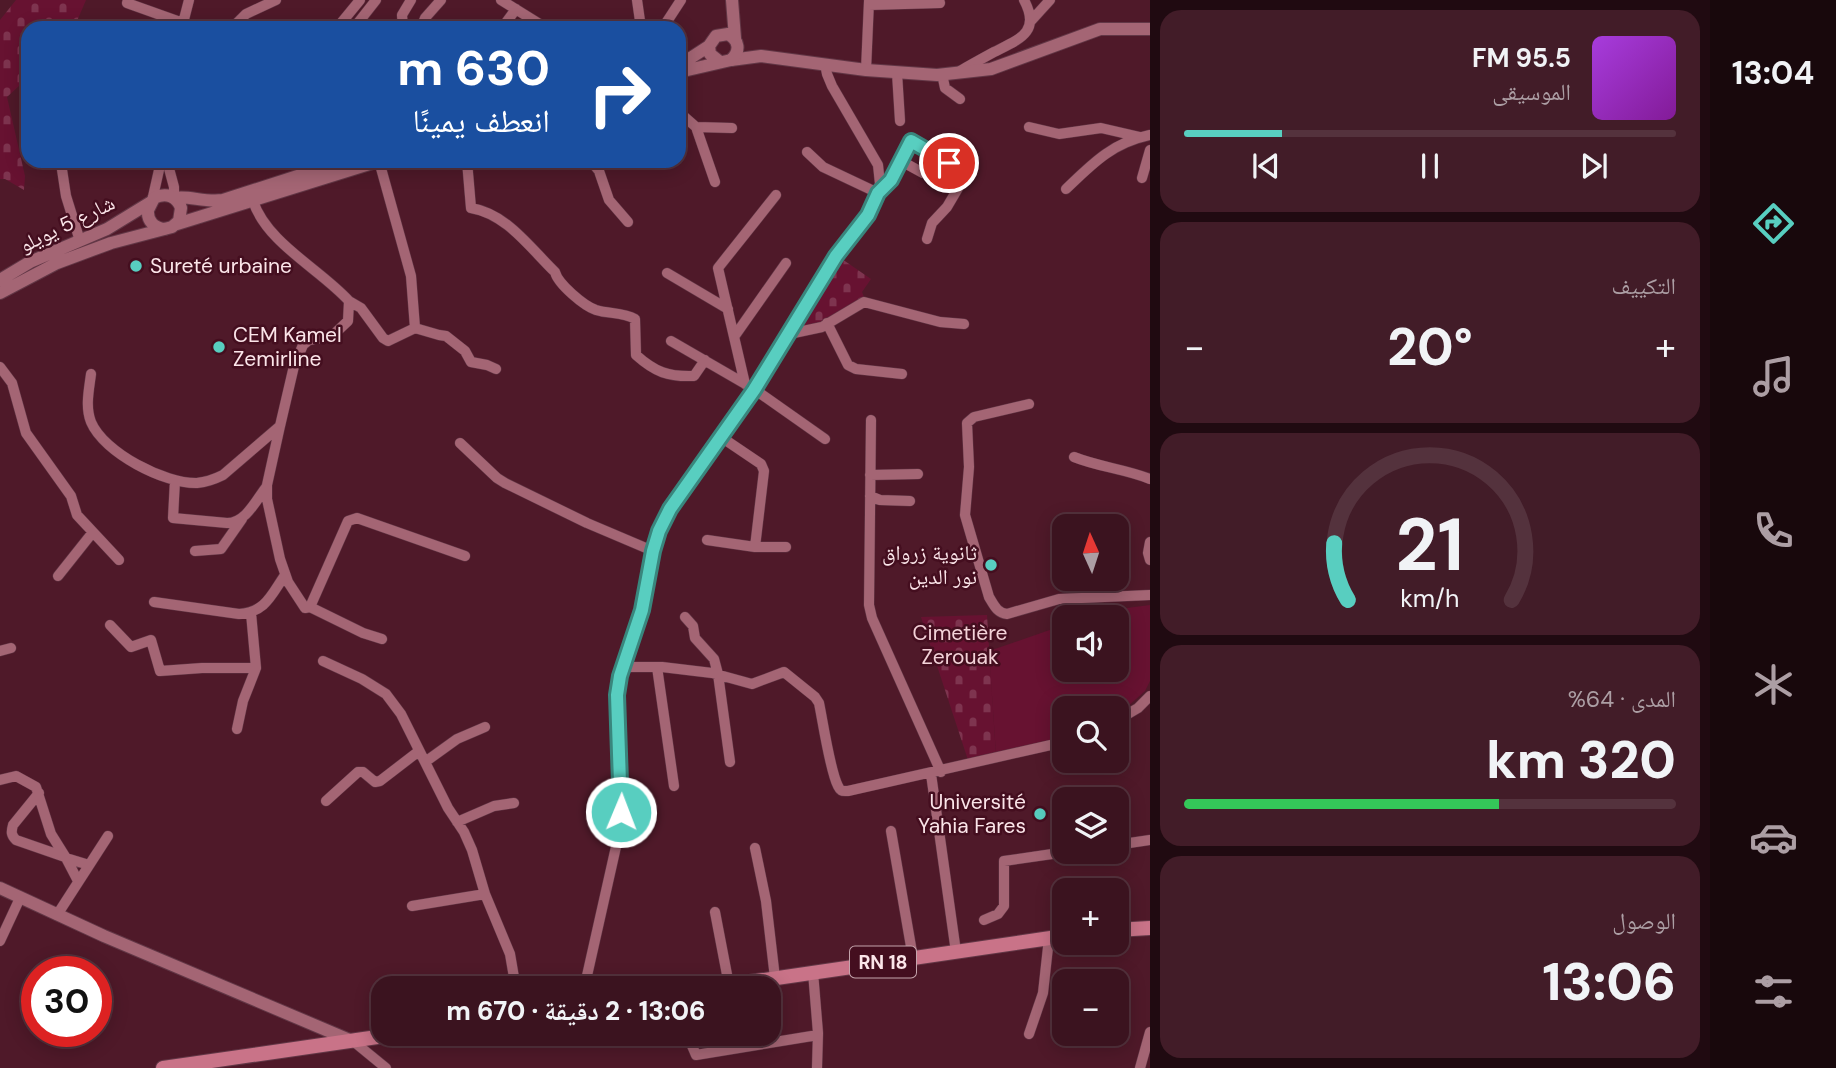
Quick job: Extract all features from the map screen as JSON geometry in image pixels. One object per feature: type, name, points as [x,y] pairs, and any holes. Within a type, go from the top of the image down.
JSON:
[{"type":"main road","points":[[724,0],[721,29],[713,41],[710,54],[725,61]]},
{"type":"main road","points":[[725,61],[737,54],[732,0]]},
{"type":"main road","points":[[686,70],[761,56],[897,73],[956,73],[991,69],[1100,29],[1150,29]]},
{"type":"main road","points":[[686,60],[728,34],[761,56]]},
{"type":"main road","points":[[171,227],[157,227],[150,222],[148,214],[151,201],[162,195],[209,202],[223,200],[310,168]]},
{"type":"main road","points":[[0,293],[57,263],[111,243],[171,227],[357,168]]},
{"type":"main road","points":[[171,227],[182,213],[180,204],[174,198]]},
{"type":"main road","name":"شارع 5 يويلو","points":[[0,280],[30,262],[107,229],[151,201]]},
{"type":"main road","points":[[0,888],[57,915],[353,1041]]},
{"type":"main road","points":[[1129,929],[1150,928]]},
{"type":"main road","name":"RN 18","points":[[781,977],[1052,938]]},
{"type":"main road","points":[[163,1068],[371,1038]]},
{"type":"street","points":[[128,0],[127,3],[171,21]]},
{"type":"street","points":[[184,21],[189,0]]},
{"type":"street","points":[[239,21],[246,14],[276,0]]},
{"type":"street","points":[[343,21],[360,0]]},
{"type":"street","points":[[360,21],[376,0]]},
{"type":"street","points":[[402,21],[402,15],[411,0]]},
{"type":"street","points":[[424,21],[441,0]]},
{"type":"street","points":[[500,0],[535,21]]},
{"type":"street","points":[[637,0],[640,21]]},
{"type":"street","points":[[667,21],[681,0]]},
{"type":"street","points":[[866,70],[869,3],[940,3],[939,0]]},
{"type":"street","points":[[956,73],[1027,33],[1029,11],[1024,0]]},
{"type":"street","points":[[1030,22],[1050,0]]},
{"type":"street","points":[[507,21],[516,9]]},
{"type":"street","points":[[587,976],[620,828],[622,796],[617,695],[642,610],[659,531],[670,509],[721,437],[749,387],[789,334],[836,256],[868,215],[878,193],[881,173],[878,164],[832,86],[825,64]]},
{"type":"street","points":[[897,73],[900,121]]},
{"type":"street","points":[[942,74],[944,88],[960,99]]},
{"type":"street","points":[[686,118],[696,127],[715,182]]},
{"type":"street","points":[[696,127],[732,128]]},
{"type":"street","points":[[1029,127],[1059,134],[1101,128],[1145,136]]},
{"type":"street","points":[[1066,189],[1112,148],[1125,141],[1145,136]]},
{"type":"street","points":[[878,193],[891,180],[911,141],[967,173],[947,207],[932,223],[927,239]]},
{"type":"street","points":[[807,152],[823,167],[878,193]]},
{"type":"street","points":[[1142,178],[1149,156]]},
{"type":"street","points":[[901,161],[923,173]]},
{"type":"street","points":[[62,168],[66,196],[80,241]]},
{"type":"street","points":[[151,201],[159,168]]},
{"type":"street","points":[[169,168],[174,198]]},
{"type":"street","points":[[381,168],[411,276],[415,328]]},
{"type":"street","points":[[468,168],[471,208],[497,217],[507,225],[555,272],[558,281],[594,310],[627,315],[635,319],[636,355],[646,365],[661,374],[694,376],[705,360]]},
{"type":"street","points":[[597,168],[609,200],[628,222]]},
{"type":"street","points":[[749,387],[718,268],[776,194]]},
{"type":"street","points":[[253,201],[262,220],[280,239],[349,301],[361,308],[383,338],[388,341],[415,328],[446,336],[465,351],[471,362],[496,369]]},
{"type":"street","points":[[734,337],[786,263]]},
{"type":"street","points":[[667,273],[728,309]]},
{"type":"street","points":[[349,301],[348,321],[341,329],[332,336],[309,340],[303,345],[294,366],[267,485],[271,519],[285,575],[305,608],[310,607],[363,633],[382,639]]},
{"type":"street","points":[[789,334],[822,327],[864,302],[940,322],[964,324]]},
{"type":"street","points":[[827,323],[848,365],[856,369],[902,374]]},
{"type":"street","points":[[671,341],[749,387],[825,439]]},
{"type":"street","points":[[0,367],[12,383],[26,433],[71,496],[77,515],[119,560]]},
{"type":"street","points":[[91,374],[87,407],[92,424],[103,438],[130,459],[164,478],[195,483],[212,480],[223,475],[280,426]]},
{"type":"street","points":[[1029,404],[974,417],[967,424],[969,467],[965,515],[989,597],[995,608],[1002,614],[1007,614],[1059,599],[1150,595]]},
{"type":"street","points":[[871,420],[869,605],[936,773],[956,952]]},
{"type":"street","points":[[721,437],[761,464],[764,471],[755,547]]},
{"type":"street","points":[[460,443],[505,483],[587,523],[653,551]]},
{"type":"street","points":[[1074,457],[1150,479]]},
{"type":"street","points":[[870,475],[918,474]]},
{"type":"street","points":[[175,480],[172,515],[176,519],[235,523],[244,517]]},
{"type":"street","points":[[195,551],[221,549],[267,485]]},
{"type":"street","points":[[870,496],[880,500],[911,501]]},
{"type":"street","points":[[310,607],[348,521],[352,519],[381,526],[465,555]]},
{"type":"street","points":[[58,576],[93,532]]},
{"type":"street","points":[[706,540],[755,547],[786,547]]},
{"type":"street","points":[[1150,542],[1150,560]]},
{"type":"street","points":[[154,602],[239,614],[251,613],[258,611],[265,604],[285,575]]},
{"type":"street","points":[[237,729],[243,701],[256,668],[251,613]]},
{"type":"street","points":[[685,617],[693,626],[695,638],[714,659],[730,762]]},
{"type":"street","points":[[110,625],[131,647],[151,640],[160,671],[212,667],[256,668]]},
{"type":"street","points":[[0,652],[11,648]]},
{"type":"street","points":[[323,661],[362,679],[386,694],[401,714],[472,850],[485,894],[510,954],[514,976]]},
{"type":"street","points":[[624,667],[657,667],[718,674],[752,684],[784,672],[815,696],[819,703],[838,788],[842,790],[936,773],[1052,745]]},
{"type":"street","points":[[657,667],[674,786]]},
{"type":"street","points":[[1138,708],[1150,696]]},
{"type":"street","points":[[1129,713],[1150,703]]},
{"type":"street","points":[[425,762],[457,739],[485,727]]},
{"type":"street","points":[[326,802],[358,772],[363,772],[375,782],[380,781],[419,751]]},
{"type":"street","points":[[0,780],[8,776],[25,779],[36,787],[51,834],[78,881]]},
{"type":"street","points":[[39,793],[13,825],[12,836],[16,840],[89,865]]},
{"type":"street","points":[[457,822],[495,806],[514,803]]},
{"type":"street","points":[[891,831],[913,958]]},
{"type":"street","points":[[57,915],[108,836]]},
{"type":"street","points":[[1129,843],[1150,840]]},
{"type":"street","points":[[755,848],[766,901],[775,976]]},
{"type":"street","points":[[984,920],[998,914],[1004,906],[1004,861],[1052,854]]},
{"type":"street","points":[[412,906],[485,894]]},
{"type":"street","points":[[0,941],[20,898]]},
{"type":"street","points":[[715,912],[727,976]]},
{"type":"street","points":[[1029,1034],[1052,955]]},
{"type":"street","points":[[813,972],[818,1035],[817,1068]]},
{"type":"street","points":[[1140,1068],[1150,1032]]},
{"type":"street","points":[[781,1041],[818,1035]]},
{"type":"street","points":[[353,1041],[381,1066]]},
{"type":"street","points":[[692,1046],[696,1055],[751,1046]]},
{"type":"green space","points":[[16,0],[86,0],[77,21],[21,21],[21,84],[7,97],[21,168],[25,176],[24,190],[0,179],[0,20]]},
{"type":"green space","points":[[839,257],[871,279],[862,292],[864,297],[820,323],[801,328],[798,326]]},
{"type":"green space","points":[[1150,605],[1150,681],[1145,691],[1129,705],[1129,696],[1052,696],[1052,740],[996,755],[989,651],[1052,629],[1052,682],[1129,682],[1129,608]]},
{"type":"green space","name":"Cimetière Zerouak","points":[[987,615],[996,755],[968,760],[921,617]]},
{"type":"place","name":"Sureté urbaine","points":[[136,266]]},
{"type":"place","name":"CEM Kamel Zemirline","points":[[219,347]]},
{"type":"place","name":"ثانوية زرواق نور الدين","points":[[991,565]]},
{"type":"place","name":"Université Yahia Fares","points":[[1040,814]]},
{"type":"route","points":[[621,812],[617,707],[620,676],[642,610],[653,551],[670,509],[754,390],[836,256],[868,215],[878,193],[891,180],[911,141],[949,163]]}]
